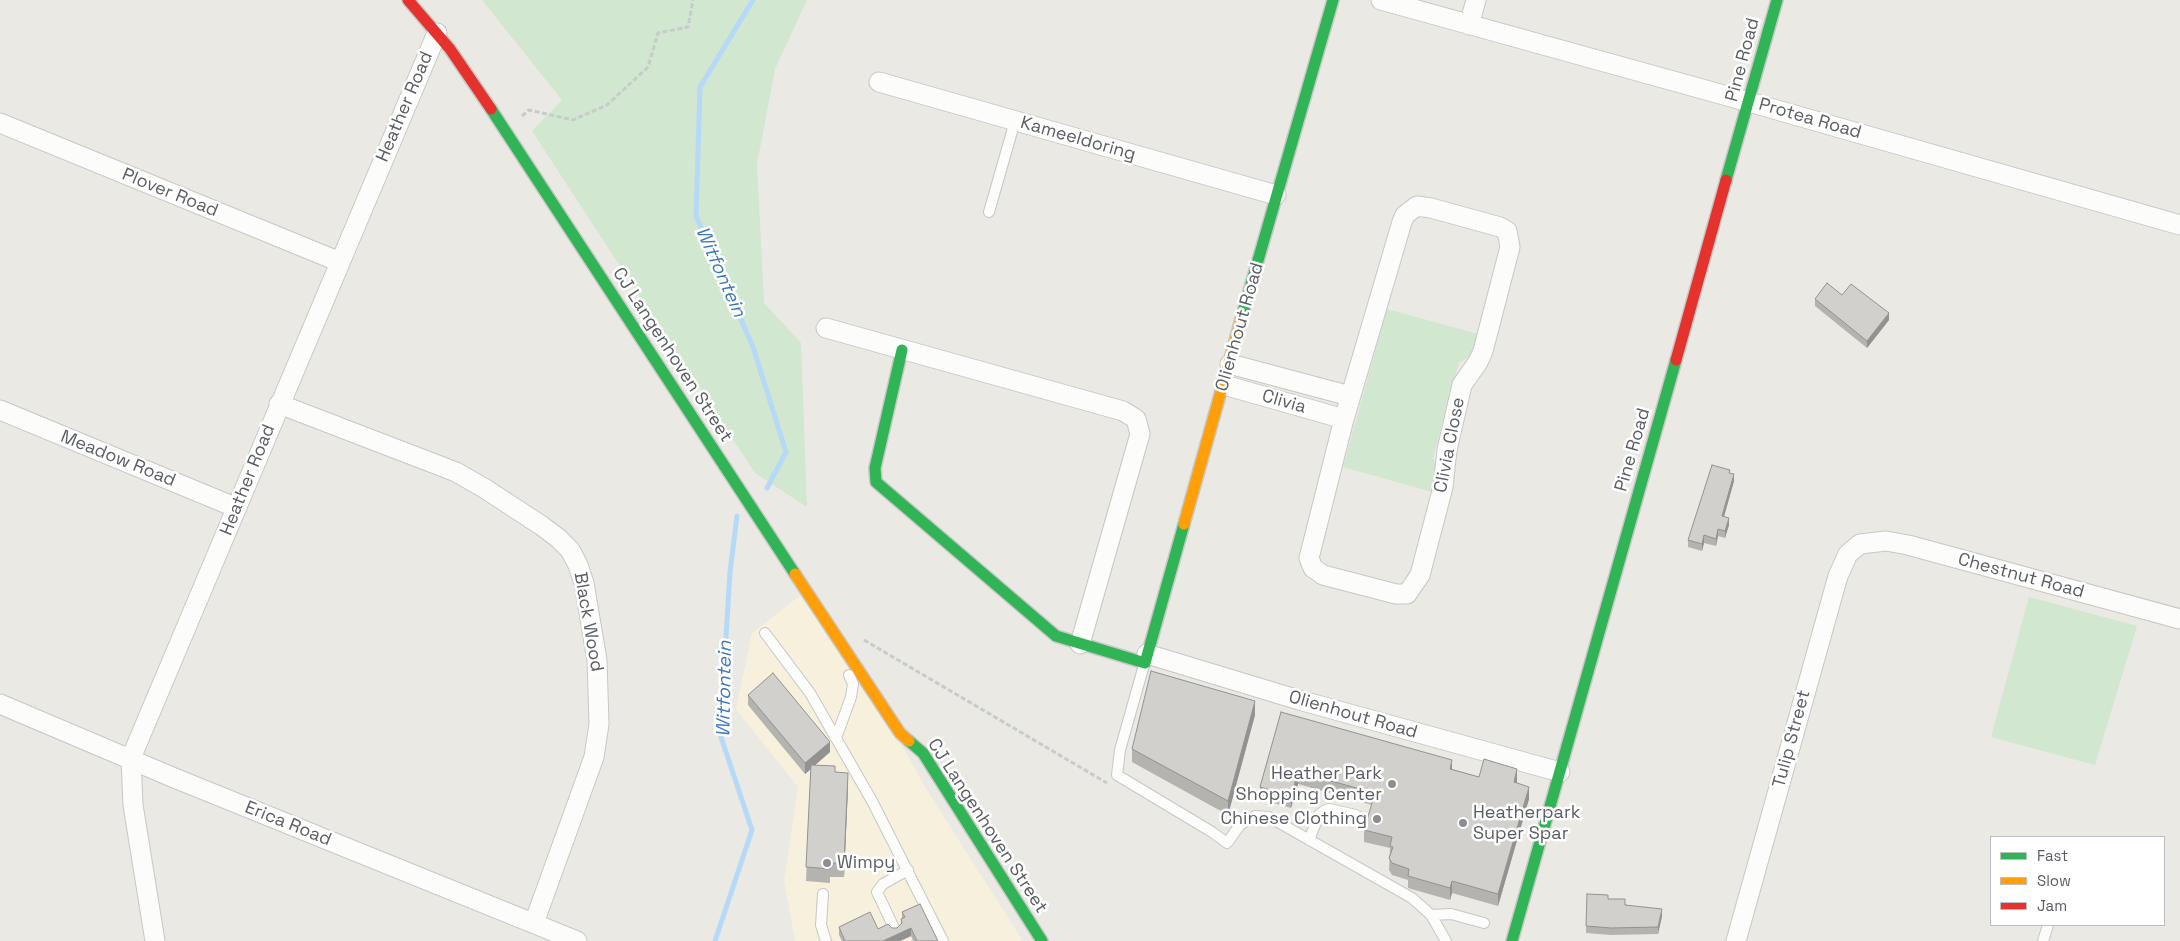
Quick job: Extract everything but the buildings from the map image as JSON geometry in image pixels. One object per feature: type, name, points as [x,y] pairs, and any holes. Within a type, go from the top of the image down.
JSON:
[{"type":"main road","name":"CJ Langenhoven Street","points":[[408,0],[437,32],[497,117],[760,522],[900,733],[907,754]]},
{"type":"main road","name":"Olienhout Road","points":[[1146,658],[1276,195],[1333,0]]},
{"type":"main road","name":"Pine Road","points":[[1512,941],[1777,0]]},
{"type":"main road","points":[[902,350],[875,468],[874,478],[876,482],[1052,633],[1062,639],[1080,644],[1146,658]]},
{"type":"main road","name":"CJ Langenhoven Street","points":[[900,733],[923,753],[1042,941]]},
{"type":"main road","points":[[1021,910],[1050,941]]},
{"type":"street","name":"Protea Road","points":[[1381,0],[1749,102],[2180,225]]},
{"type":"street","points":[[1469,25],[1476,0]]},
{"type":"street","name":"Heather Road","points":[[155,941],[133,805],[131,758],[437,32]]},
{"type":"street","name":"Kameeldoring","points":[[879,82],[1276,195]]},
{"type":"street","name":"Plover Road","points":[[0,123],[340,262]]},
{"type":"street","name":"Clivia Close","points":[[1417,206],[1425,206],[1494,224],[1507,231],[1510,247],[1483,351],[1478,362],[1462,385],[1446,450],[1444,487],[1420,575],[1407,594],[1376,590],[1324,575],[1313,568],[1310,563],[1310,552],[1350,396],[1405,216],[1417,206]]},
{"type":"street","points":[[826,328],[1123,411],[1136,419],[1140,434],[1080,644]]},
{"type":"street","name":"Clivia","points":[[1230,364],[1350,396]]},
{"type":"street","name":"Clivia","points":[[1224,385],[1344,418]]},
{"type":"street","name":"Black Wood","points":[[279,404],[456,472],[542,526],[570,550],[578,564],[586,592],[597,660],[599,724],[594,758],[534,923]]},
{"type":"street","name":"Meadow Road","points":[[0,410],[237,508]]},
{"type":"street","name":"Chestnut Road","points":[[1860,544],[1886,541],[1908,545],[2180,619]]},
{"type":"street","name":"Tulip Street","points":[[1736,941],[1838,576],[1848,554],[1860,544]]},
{"type":"street","name":"Olienhout Road","points":[[1146,658],[1560,772]]},
{"type":"street","name":"Erica Road","points":[[0,704],[181,780],[577,941]]},
{"type":"lane","points":[[989,212],[1015,121]]},
{"type":"lane","points":[[815,603],[853,684],[848,707],[836,738]]},
{"type":"lane","points":[[764,634],[810,693],[908,870],[943,941]]},
{"type":"lane","points":[[1146,658],[1119,755],[1118,775],[1227,843],[1240,824],[1255,816],[1269,817],[1412,898],[1431,915],[1446,941]]},
{"type":"lane","points":[[1310,840],[1319,815],[1324,810],[1329,808],[1356,816]]},
{"type":"lane","points":[[895,930],[878,892],[884,884],[908,870]]},
{"type":"lane","points":[[823,894],[821,925],[826,941]]},
{"type":"lane","points":[[1431,915],[1451,914],[1484,923]]},
{"type":"lane","points":[[2043,941],[2048,926]]},
{"type":"path","points":[[522,116],[529,110],[573,120],[607,105],[648,67],[658,33],[688,27],[693,0]]},
{"type":"path","points":[[859,638],[1113,786]]},
{"type":"shaded area","points":[[806,591],[907,754],[925,787],[1023,941],[795,941],[784,881],[798,787],[736,709],[752,633]]},
{"type":"green space","points":[[482,0],[807,0],[775,69],[757,164],[764,303],[801,343],[807,507],[755,473],[532,131],[562,100]]},
{"type":"green space","points":[[1387,309],[1478,334],[1472,356],[1459,362],[1433,458],[1439,470],[1432,492],[1343,467]]},
{"type":"green space","points":[[2029,597],[2137,626],[2095,765],[1991,737]]},
{"type":"waterway","name":"Witfontein","points":[[753,0],[700,87],[696,216],[753,347],[786,452],[767,488]]},
{"type":"waterway","name":"Witfontein","points":[[715,941],[752,830],[720,734],[730,572],[737,516]]},
{"type":"traffic: fast","points":[[1242,316],[1333,0]]},
{"type":"traffic: fast","points":[[1726,180],[1777,0]]},
{"type":"traffic: fast","points":[[491,109],[795,574]]},
{"type":"traffic: fast","points":[[902,350],[875,468],[876,482],[1056,636],[1145,663],[1184,524]]},
{"type":"traffic: fast","points":[[1512,941],[1676,360]]},
{"type":"traffic: fast","points":[[909,741],[923,753],[1042,941]]},
{"type":"traffic: slow","points":[[1184,524],[1242,316]]},
{"type":"traffic: slow","points":[[795,574],[900,733],[909,741]]},
{"type":"traffic: jam","points":[[408,0],[450,49],[491,109]]},
{"type":"traffic: jam","points":[[1676,360],[1726,180]]},
{"type":"place","name":"Heather Park Shopping Center","points":[[1392,784]]},
{"type":"place","name":"Chinese Clothing","points":[[1377,819]]},
{"type":"place","name":"Heatherpark Super Spar","points":[[1463,823]]},
{"type":"place","name":"Wimpy","points":[[827,863]]}]
